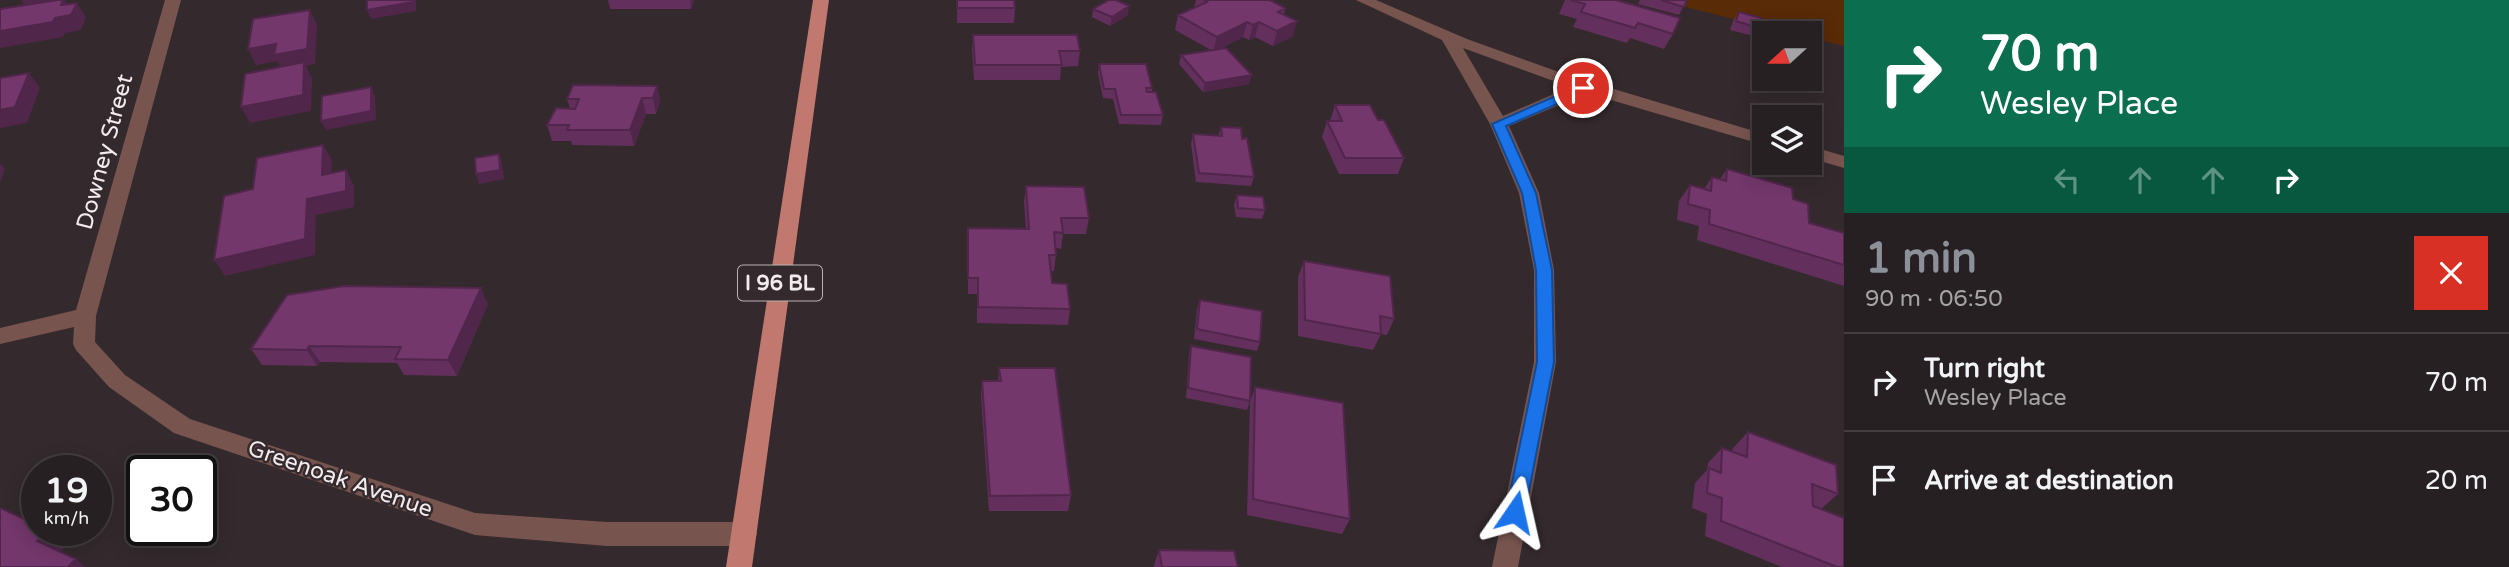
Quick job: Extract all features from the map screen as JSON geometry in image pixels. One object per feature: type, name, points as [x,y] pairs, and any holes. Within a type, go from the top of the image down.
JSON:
[{"type":"main road","name":"I 96 BL","points":[[739,567],[821,0]]},
{"type":"street","name":"Downey Street","points":[[85,316],[173,0]]},
{"type":"street","points":[[1364,0],[1449,38],[1583,88],[1752,137]]},
{"type":"street","points":[[1449,38],[1499,124],[1529,193],[1544,270],[1545,362],[1505,567]]},
{"type":"street","points":[[1499,124],[1583,88]]},
{"type":"street","points":[[1822,156],[1844,162]]},
{"type":"street","points":[[0,336],[85,316]]},
{"type":"street","name":"Greenoak Avenue","points":[[85,316],[84,344],[117,382],[182,426],[462,520],[475,524],[607,534],[744,534]]},
{"type":"shaded area","points":[[1657,0],[1844,0],[1844,46],[1822,41],[1822,21],[1752,21],[1752,24]]},
{"type":"building","points":[[63,0],[61,5],[77,3],[71,15],[55,18],[53,22],[0,31],[0,9]]},
{"type":"building","points":[[367,0],[413,0],[413,2],[367,10]]},
{"type":"building","points":[[957,0],[1014,0],[1015,8],[957,8]]},
{"type":"building","points":[[1109,0],[1129,6],[1112,17],[1093,9]]},
{"type":"building","points":[[1204,0],[1270,0],[1285,8],[1278,12],[1297,21],[1277,31],[1259,22],[1253,25],[1247,22],[1217,37],[1178,15],[1207,2]]},
{"type":"building","points":[[1570,0],[1616,0],[1680,18],[1673,34],[1638,23],[1635,28],[1581,12],[1585,4]]},
{"type":"building","points":[[1661,0],[1687,0],[1684,7]]},
{"type":"building","points":[[310,10],[307,49],[274,55],[276,44],[248,49],[253,19]]},
{"type":"building","points":[[1739,12],[1761,18],[1760,21],[1752,21],[1752,26],[1736,21]]},
{"type":"building","points":[[973,35],[1077,35],[1080,51],[1059,51],[1062,65],[975,65]]},
{"type":"building","points":[[1226,48],[1252,75],[1205,83],[1181,55]]},
{"type":"building","points":[[304,62],[303,95],[241,107],[245,74]]},
{"type":"building","points":[[1099,64],[1146,64],[1152,88],[1146,88],[1147,92],[1156,92],[1163,115],[1121,115],[1115,89],[1104,89]]},
{"type":"building","points":[[29,73],[15,107],[0,110],[0,78]]},
{"type":"building","points":[[573,85],[657,86],[653,98],[642,98],[630,130],[567,130],[569,125],[547,125],[556,108],[575,109],[579,99],[567,99]]},
{"type":"building","points":[[371,87],[371,111],[321,121],[322,96]]},
{"type":"building","points":[[1335,105],[1370,105],[1378,120],[1384,120],[1404,158],[1345,158],[1327,121],[1342,121]]},
{"type":"building","points":[[1221,127],[1241,128],[1242,139],[1247,138],[1254,177],[1199,173],[1193,134],[1222,136]]},
{"type":"building","points":[[323,145],[322,175],[346,170],[346,191],[307,199],[305,239],[214,260],[224,196],[253,189],[257,158]]},
{"type":"building","points":[[499,154],[500,170],[476,174],[475,158]]},
{"type":"building","points":[[1727,169],[1792,188],[1793,199],[1808,204],[1809,223],[1844,233],[1844,265],[1709,224],[1710,210],[1688,204],[1690,185],[1711,191],[1712,177],[1726,181]]},
{"type":"building","points":[[1026,186],[1084,187],[1089,218],[1061,218],[1063,233],[1054,232],[1056,255],[1049,255],[1052,283],[1067,284],[1070,309],[978,307],[978,278],[968,278],[968,228],[1029,229]]},
{"type":"building","points":[[1237,195],[1263,197],[1265,210],[1238,208]]},
{"type":"building","points":[[1304,261],[1390,276],[1394,319],[1380,316],[1381,334],[1305,320]]},
{"type":"building","points":[[344,286],[481,288],[448,360],[395,359],[401,347],[309,346],[307,350],[251,349],[287,295]]},
{"type":"building","points":[[1200,300],[1262,311],[1260,342],[1197,329]]},
{"type":"building","points":[[1191,346],[1251,357],[1250,401],[1188,388]]},
{"type":"building","points":[[999,368],[1055,368],[1071,495],[990,496],[982,381],[1001,381]]},
{"type":"building","points":[[1255,387],[1343,403],[1350,519],[1253,499]]},
{"type":"building","points":[[1748,432],[1836,465],[1838,494],[1812,484],[1813,506],[1844,518],[1844,567],[1837,567],[1721,521],[1722,498],[1707,493],[1709,468],[1721,473],[1722,448],[1747,457]]},
{"type":"building","points":[[0,508],[21,518],[21,546],[48,546],[76,559],[68,567],[0,567]]},
{"type":"building","points":[[1159,550],[1234,551],[1238,567],[1162,567]]},
{"type":"route","points":[[1515,512],[1545,362],[1544,270],[1529,193],[1499,124],[1583,88]]}]
